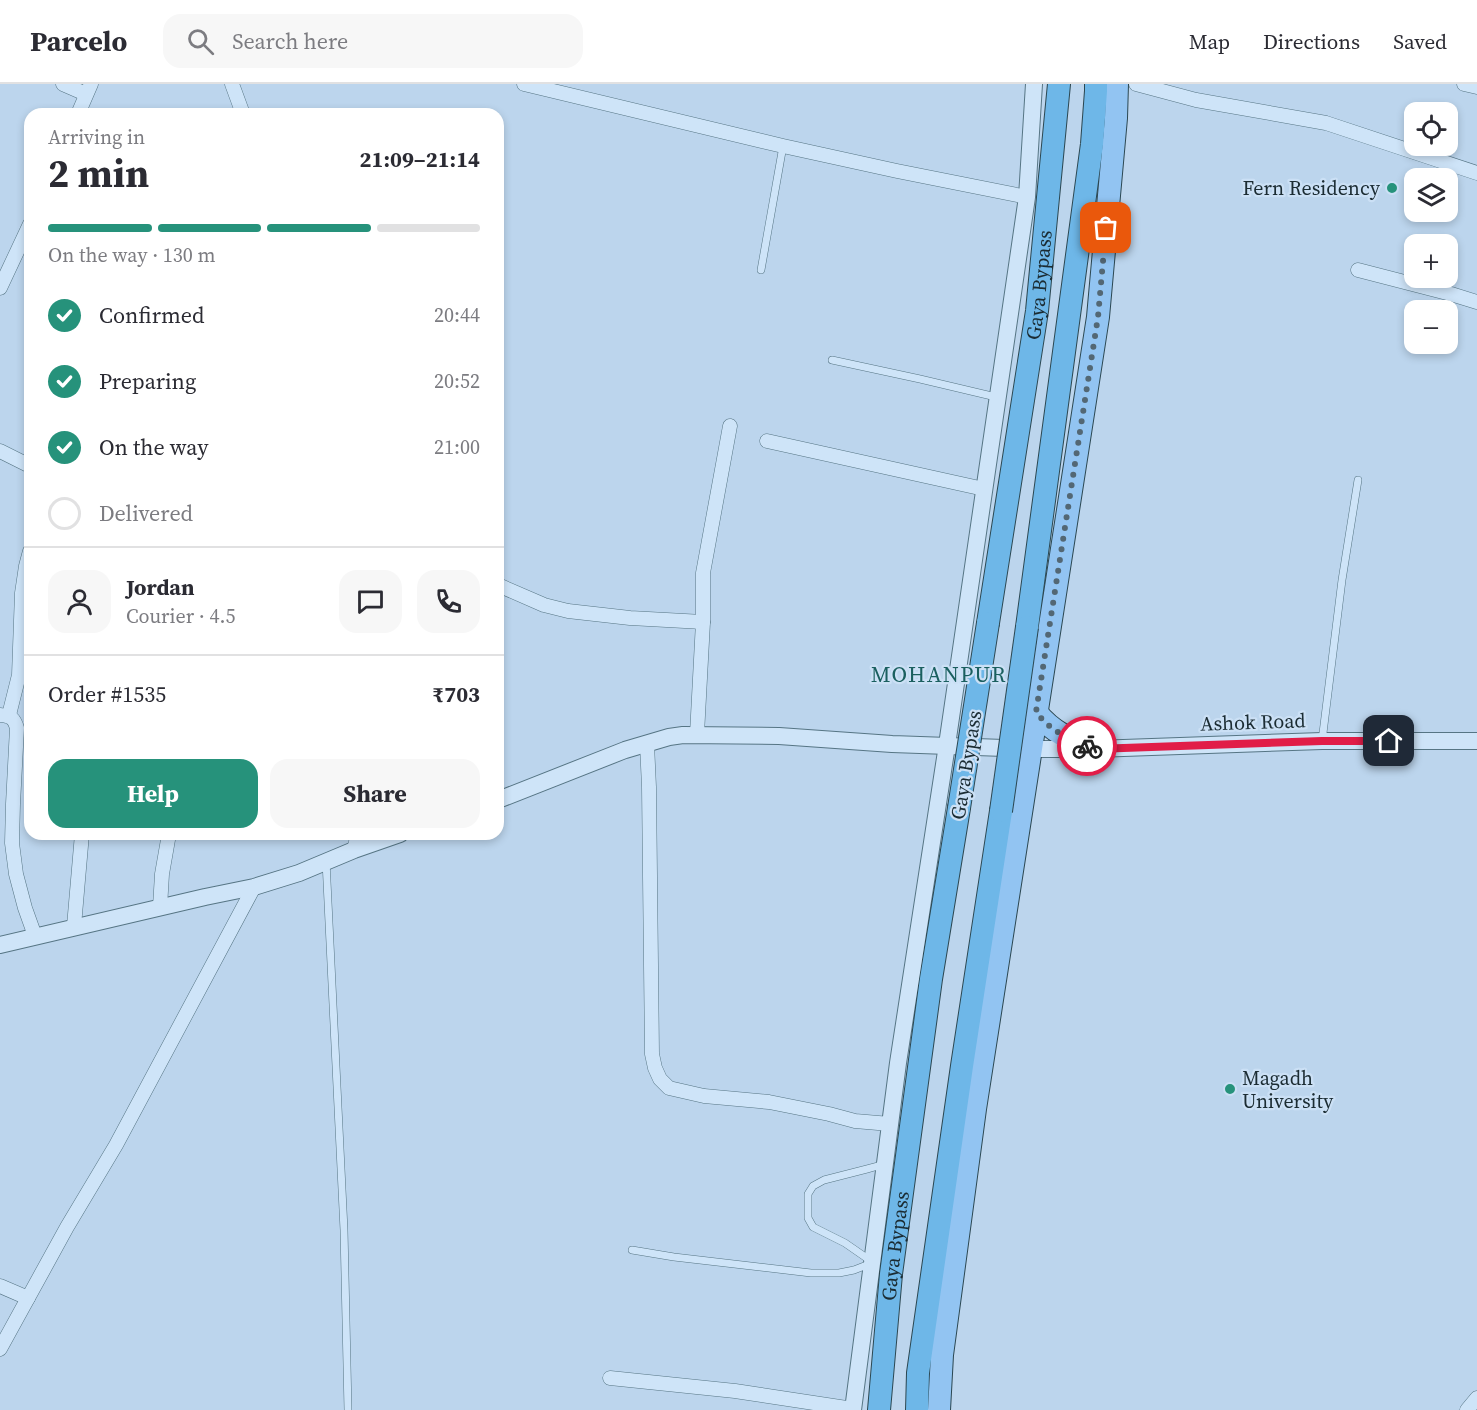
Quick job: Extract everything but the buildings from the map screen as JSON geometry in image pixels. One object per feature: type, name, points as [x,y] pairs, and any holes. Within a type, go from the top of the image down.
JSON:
[{"type":"highway","name":"Gaya Bypass","points":[[879,1410],[891,1274],[931,980],[1037,311],[1059,84]]},
{"type":"highway","points":[[917,1410],[920,1361],[1027,627],[1092,144],[1096,84]]},
{"type":"main road","points":[[939,1410],[942,1355],[974,1121],[1098,317],[1117,84]]},
{"type":"main road","points":[[1036,712],[1044,723],[1055,731],[1070,740],[1095,749]]},
{"type":"street","points":[[63,84],[88,89],[80,108]]},
{"type":"street","points":[[232,84],[241,108]]},
{"type":"street","points":[[524,84],[783,146],[1027,197]]},
{"type":"street","points":[[610,1378],[735,1391],[853,1409],[898,1063],[1027,197],[1034,84]]},
{"type":"street","points":[[1136,84],[1196,100],[1326,123],[1477,173]]},
{"type":"street","points":[[1464,84],[1477,87]]},
{"type":"street","points":[[0,288],[24,237]]},
{"type":"street","points":[[1358,270],[1477,302]]},
{"type":"street","points":[[697,734],[705,562],[730,426]]},
{"type":"street","points":[[767,441],[984,489]]},
{"type":"street","points":[[0,451],[24,463]]},
{"type":"street","points":[[24,580],[19,675],[4,715],[14,720],[17,728],[13,804],[6,843],[35,936]]},
{"type":"street","points":[[504,588],[544,605],[568,611],[630,618],[703,622]]},
{"type":"street","name":"Ashok Road","points":[[504,798],[625,750],[669,737],[697,734],[779,736],[892,744],[1031,743],[1095,749],[1322,741],[1477,741]]},
{"type":"street","points":[[646,744],[649,787],[652,1054],[660,1079],[669,1089],[686,1093],[768,1102],[855,1121],[890,1124]]},
{"type":"street","points":[[74,926],[81,840]]},
{"type":"street","points":[[160,907],[168,840]]},
{"type":"street","points":[[0,945],[74,926],[254,887],[299,873],[326,861],[356,842]]},
{"type":"street","points":[[0,1349],[67,1227],[116,1145],[254,887]]},
{"type":"street","points":[[0,1286],[28,1298]]},
{"type":"street","points":[[1467,1410],[1477,1398]]},
{"type":"lane","points":[[761,270],[783,146]]},
{"type":"lane","points":[[832,360],[998,398]]},
{"type":"lane","points":[[1322,741],[1342,580],[1358,480]]},
{"type":"lane","points":[[326,861],[343,1218],[348,1410]]},
{"type":"lane","points":[[873,1263],[845,1243],[813,1227],[808,1218],[808,1194],[813,1186],[824,1180],[885,1164]]},
{"type":"lane","points":[[632,1250],[811,1273],[838,1273],[873,1263]]},
{"type":"way so far","points":[[1087,746],[1055,731],[1044,723],[1036,712],[1098,317],[1106,228]]},
{"type":"place","name":"Fern Residency","points":[[1392,188]]},
{"type":"place","name":"Magadh University","points":[[1230,1089]]},
{"type":"district","name":"MOHANPUR","points":[[939,674]]},
{"type":"route","points":[[1087,746],[1095,749],[1322,741],[1389,741]]}]
